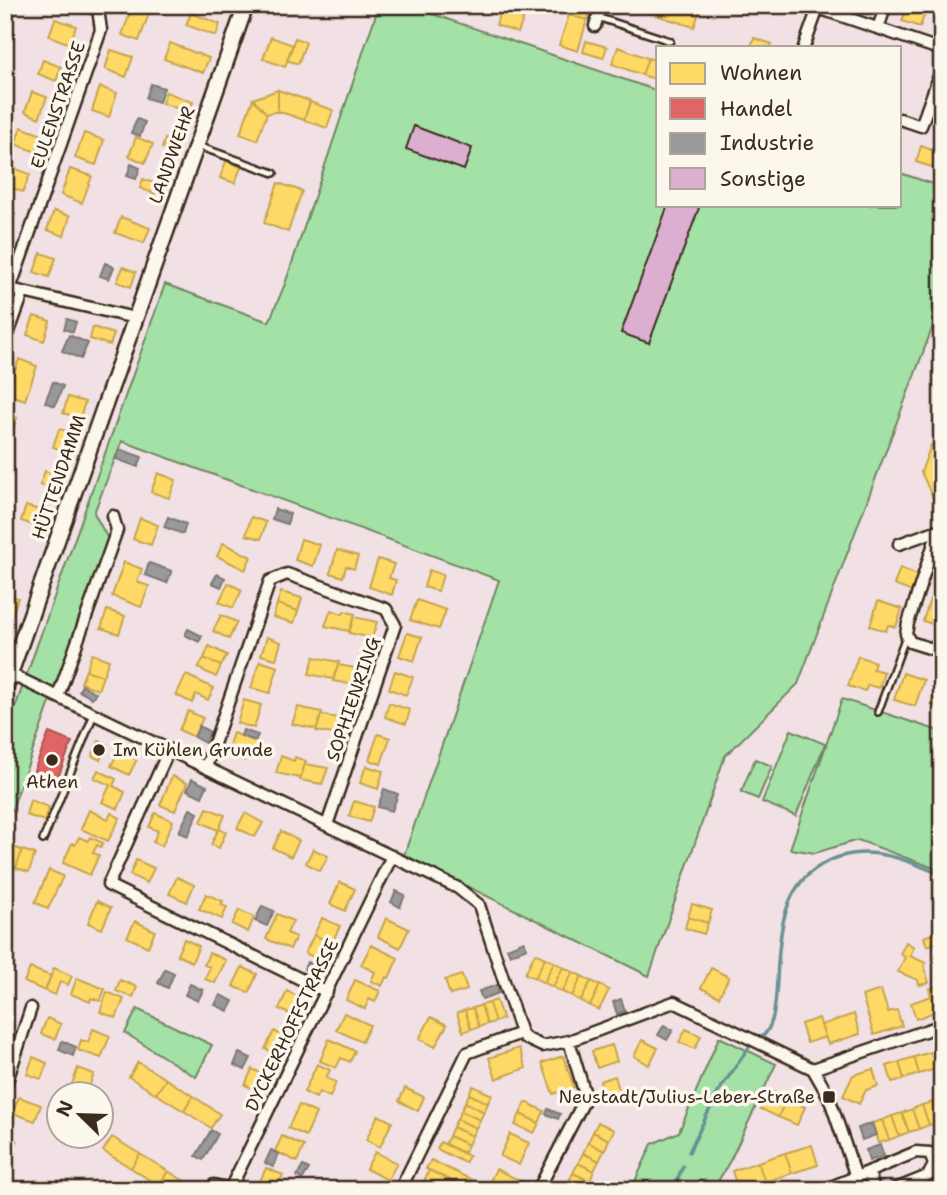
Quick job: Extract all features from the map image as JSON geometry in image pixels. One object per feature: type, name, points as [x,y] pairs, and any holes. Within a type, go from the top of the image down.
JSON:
[{"type":"street","points":[[81,5],[99,7]]},
{"type":"street","name":"LANDWEHR","points":[[135,318],[246,5]]},
{"type":"street","points":[[596,21],[601,5]]},
{"type":"street","points":[[878,28],[886,5]]},
{"type":"street","name":"EULENSTRASSE","points":[[7,289],[101,30],[99,7]]},
{"type":"street","points":[[804,46],[818,8],[942,50]]},
{"type":"street","points":[[902,120],[921,126],[942,68]]},
{"type":"street","points":[[7,289],[135,318]]},
{"type":"street","points":[[5,343],[23,293]]},
{"type":"street","name":"HÜTTENDAMM","points":[[8,681],[135,318]]},
{"type":"street","points":[[58,696],[117,530],[113,516]]},
{"type":"street","points":[[899,544],[940,529]]},
{"type":"street","points":[[940,529],[908,623],[908,639],[942,652]]},
{"type":"street","name":"SOPHIENRING","points":[[206,767],[270,582],[287,574],[386,609],[395,625],[327,825]]},
{"type":"street","points":[[8,681],[58,696],[458,888],[479,905],[521,1033],[525,1038],[542,1046],[569,1041],[674,1002],[813,1069],[829,1097],[853,1182]]},
{"type":"street","points":[[169,750],[108,885],[327,992]]},
{"type":"street","name":"DYCKERHOFFSTRASSE","points":[[212,1190],[214,1185],[230,1189],[392,856]]},
{"type":"street","points":[[5,1087],[31,1008]]},
{"type":"street","points":[[813,1069],[942,1026]]},
{"type":"street","points":[[400,1190],[467,1053],[521,1033]]},
{"type":"street","points":[[538,1190],[583,1103],[584,1091],[569,1041]]},
{"type":"street","points":[[823,1190],[853,1182],[916,1152],[930,1153],[934,1165],[928,1176],[893,1190]]},
{"type":"street","points":[[869,1173],[874,1190]]},
{"type":"lane","points":[[596,21],[670,41]]},
{"type":"lane","points":[[196,145],[274,173]]},
{"type":"lane","points":[[878,712],[904,641],[908,639]]},
{"type":"lane","points":[[43,840],[94,713]]},
{"type":"green space","points":[[379,5],[406,5],[656,90],[656,206],[902,206],[902,174],[942,187],[942,302],[798,684],[725,756],[649,976],[404,855],[499,580],[122,441],[94,513],[108,539],[5,829],[5,736],[165,284],[269,322],[285,284]]},
{"type":"green space","points":[[842,699],[942,732],[942,871],[858,840],[815,853],[790,849]]},
{"type":"green space","points":[[791,730],[825,744],[796,816],[762,802]]},
{"type":"green space","points":[[755,759],[772,766],[758,799],[741,792]]},
{"type":"green space","points":[[137,1009],[212,1045],[196,1077],[125,1033]]},
{"type":"green space","points":[[719,1037],[776,1064],[731,1159],[713,1190],[631,1190],[652,1144],[679,1132]]},
{"type":"building: Wohnen","points":[[133,5],[151,8],[139,41],[122,35]]},
{"type":"building: Wohnen","points":[[572,5],[592,5],[587,20],[569,15]]},
{"type":"building: Wohnen","points":[[630,5],[666,5],[662,17]]},
{"type":"building: Wohnen","points":[[666,5],[686,5],[700,10],[694,27],[662,17]]},
{"type":"building: Wohnen","points":[[908,5],[927,8],[920,27],[902,21]]},
{"type":"building: Wohnen","points":[[501,9],[524,17],[518,33],[496,25]]},
{"type":"building: Wohnen","points":[[191,13],[220,24],[216,36],[186,25]]},
{"type":"building: Wohnen","points":[[569,15],[587,20],[578,51],[559,45]]},
{"type":"building: Wohnen","points":[[55,19],[76,26],[70,44],[49,36]]},
{"type":"building: Wohnen","points":[[271,37],[293,45],[285,67],[263,59]]},
{"type":"building: Wohnen","points":[[295,38],[306,42],[298,64],[287,60]]},
{"type":"building: Wohnen","points":[[754,38],[772,44],[771,46],[751,46]]},
{"type":"building: Wohnen","points":[[586,41],[607,47],[603,58],[583,52]]},
{"type":"building: Wohnen","points":[[170,43],[209,58],[203,73],[164,59]]},
{"type":"building: Wohnen","points":[[618,47],[648,58],[642,75],[612,64]]},
{"type":"building: Wohnen","points":[[111,50],[133,57],[126,77],[105,69]]},
{"type":"building: Wohnen","points":[[648,58],[656,60],[656,79],[642,75]]},
{"type":"building: Wohnen","points":[[43,60],[61,67],[56,81],[38,74]]},
{"type":"building: Wohnen","points":[[100,87],[117,93],[109,117],[92,111]]},
{"type":"building: Wohnen","points":[[278,90],[310,101],[304,120],[278,111]]},
{"type":"building: Wohnen","points":[[278,90],[278,111],[267,114],[253,99]]},
{"type":"building: Wohnen","points":[[32,92],[47,97],[39,118],[25,112]]},
{"type":"building: Wohnen","points":[[166,92],[193,102],[189,113],[162,103]]},
{"type":"building: Wohnen","points":[[253,99],[267,114],[257,140],[240,134]]},
{"type":"building: Wohnen","points":[[310,102],[333,110],[327,128],[304,120]]},
{"type":"building: Wohnen","points":[[21,127],[42,135],[36,152],[15,144]]},
{"type":"building: Wohnen","points":[[84,133],[104,140],[96,165],[75,158]]},
{"type":"building: Wohnen","points":[[136,137],[153,144],[145,163],[129,156]]},
{"type":"building: Wohnen","points":[[165,139],[178,143],[175,153],[162,148]]},
{"type":"building: Wohnen","points":[[921,146],[940,153],[935,168],[916,162]]},
{"type":"building: Wohnen","points":[[226,161],[241,167],[235,183],[220,178]]},
{"type":"building: Wohnen","points":[[5,165],[30,174],[23,192],[5,185]]},
{"type":"building: Wohnen","points":[[70,169],[92,176],[82,203],[61,195]]},
{"type":"building: Wohnen","points":[[143,179],[159,185],[155,194],[140,188]]},
{"type":"building: Wohnen","points":[[278,183],[302,191],[288,232],[264,223]]},
{"type":"building: Wohnen","points":[[5,210],[15,214],[10,228],[5,227]]},
{"type":"building: Wohnen","points":[[54,211],[70,216],[64,236],[47,230]]},
{"type":"building: Wohnen","points":[[121,217],[150,228],[144,243],[115,233]]},
{"type":"building: Wohnen","points":[[41,253],[56,258],[49,277],[34,272]]},
{"type":"building: Wohnen","points":[[123,267],[136,272],[131,287],[117,282]]},
{"type":"building: Wohnen","points":[[34,316],[50,321],[44,341],[27,335]]},
{"type":"building: Wohnen","points":[[93,327],[114,334],[110,345],[90,339]]},
{"type":"building: Wohnen","points":[[19,359],[37,366],[25,400],[7,394]]},
{"type":"building: Wohnen","points":[[68,397],[85,402],[80,418],[63,413]]},
{"type":"building: Wohnen","points":[[5,414],[17,418],[10,438],[5,436]]},
{"type":"building: Wohnen","points":[[59,429],[77,434],[70,453],[53,447]]},
{"type":"building: Wohnen","points":[[931,445],[942,449],[942,494],[933,498],[921,472]]},
{"type":"building: Wohnen","points":[[45,471],[60,476],[55,489],[40,485]]},
{"type":"building: Wohnen","points":[[158,473],[176,480],[169,498],[151,492]]},
{"type":"building: Wohnen","points":[[26,506],[46,512],[41,528],[21,521]]},
{"type":"building: Wohnen","points":[[251,517],[266,522],[261,539],[246,535]]},
{"type":"building: Wohnen","points":[[140,518],[158,525],[151,545],[133,539]]},
{"type":"building: Wohnen","points":[[301,539],[320,545],[313,566],[295,560]]},
{"type":"building: Wohnen","points":[[223,543],[251,557],[245,570],[217,556]]},
{"type":"building: Wohnen","points":[[337,550],[358,556],[354,569],[346,566],[343,577],[330,573]]},
{"type":"building: Wohnen","points":[[378,559],[394,564],[389,578],[396,580],[392,595],[369,587]]},
{"type":"building: Wohnen","points":[[124,562],[142,569],[137,582],[149,586],[141,607],[112,596]]},
{"type":"building: Wohnen","points":[[900,568],[918,575],[912,592],[894,585]]},
{"type":"building: Wohnen","points":[[429,570],[443,575],[438,591],[424,587]]},
{"type":"building: Wohnen","points":[[228,583],[242,590],[233,608],[219,602]]},
{"type":"building: Wohnen","points":[[281,592],[302,598],[298,611],[277,604]]},
{"type":"building: Wohnen","points":[[5,594],[18,598],[12,616],[5,614]]},
{"type":"building: Wohnen","points":[[930,599],[942,603],[942,627],[923,621]]},
{"type":"building: Wohnen","points":[[417,600],[446,610],[439,629],[410,620]]},
{"type":"building: Wohnen","points":[[878,601],[902,609],[896,627],[888,625],[886,631],[870,626]]},
{"type":"building: Wohnen","points":[[277,604],[298,611],[294,623],[273,617]]},
{"type":"building: Wohnen","points":[[107,610],[125,616],[119,634],[101,628]]},
{"type":"building: Wohnen","points":[[331,610],[355,614],[349,631],[325,626]]},
{"type":"building: Wohnen","points":[[221,615],[237,622],[229,639],[213,631]]},
{"type":"building: Wohnen","points":[[354,617],[377,622],[372,638],[349,633]]},
{"type":"building: Wohnen","points":[[407,633],[422,637],[414,661],[399,656]]},
{"type":"building: Wohnen","points":[[267,637],[281,642],[276,659],[261,655]]},
{"type":"building: Wohnen","points":[[209,646],[227,655],[221,666],[204,658]]},
{"type":"building: Wohnen","points":[[92,654],[109,660],[103,676],[86,670]]},
{"type":"building: Wohnen","points":[[858,656],[875,662],[873,669],[884,672],[879,688],[868,685],[865,691],[848,686]]},
{"type":"building: Wohnen","points":[[314,657],[339,662],[333,679],[309,674]]},
{"type":"building: Wohnen","points":[[204,658],[221,666],[216,677],[198,668]]},
{"type":"building: Wohnen","points":[[260,661],[278,667],[270,693],[251,688]]},
{"type":"building: Wohnen","points":[[338,665],[361,669],[356,685],[333,681]]},
{"type":"building: Wohnen","points":[[86,670],[103,676],[98,690],[81,683]]},
{"type":"building: Wohnen","points":[[395,671],[413,677],[406,695],[389,689]]},
{"type":"building: Wohnen","points":[[903,673],[924,680],[915,706],[894,700]]},
{"type":"building: Wohnen","points":[[186,675],[214,688],[208,700],[196,694],[192,703],[176,695]]},
{"type":"building: Wohnen","points":[[937,686],[942,688],[942,707],[931,704]]},
{"type":"building: Wohnen","points":[[244,700],[261,705],[254,728],[237,723]]},
{"type":"building: Wohnen","points":[[389,703],[410,710],[406,724],[385,717]]},
{"type":"building: Wohnen","points":[[298,707],[322,712],[317,729],[292,724]]},
{"type":"building: Wohnen","points":[[188,711],[203,718],[194,737],[179,730]]},
{"type":"building: Wohnen","points":[[321,715],[344,719],[339,735],[316,731]]},
{"type":"building: Wohnen","points":[[233,733],[258,742],[253,756],[247,754],[244,761],[226,754]]},
{"type":"building: Wohnen","points":[[378,734],[390,738],[381,764],[369,760]]},
{"type":"building: Wohnen","name":"Im Kühlen Grunde","points":[[99,741],[107,745],[100,760],[92,756]]},
{"type":"building: Wohnen","points":[[119,750],[137,759],[129,775],[111,766]]},
{"type":"building: Wohnen","points":[[281,756],[294,761],[295,757],[306,761],[300,778],[276,773]]},
{"type":"building: Wohnen","points":[[305,764],[328,768],[322,784],[300,780]]},
{"type":"building: Wohnen","points":[[366,766],[383,771],[378,789],[360,783]]},
{"type":"building: Wohnen","points":[[98,770],[116,779],[113,786],[125,792],[118,809],[102,802],[110,785],[94,778]]},
{"type":"building: Wohnen","points":[[172,776],[187,783],[175,811],[160,805]]},
{"type":"building: Wohnen","points":[[30,800],[49,807],[45,821],[26,815]]},
{"type":"building: Wohnen","points":[[354,801],[374,807],[369,822],[349,816]]},
{"type":"building: Wohnen","points":[[207,808],[225,815],[219,829],[226,832],[219,848],[211,845],[218,830],[201,822]]},
{"type":"building: Wohnen","points":[[89,810],[108,819],[111,813],[120,818],[108,841],[81,829]]},
{"type":"building: Wohnen","points":[[155,813],[173,821],[162,846],[153,842],[158,831],[149,827]]},
{"type":"building: Wohnen","points":[[245,813],[263,823],[255,837],[237,828]]},
{"type":"building: Wohnen","points":[[281,831],[299,841],[291,857],[273,848]]},
{"type":"building: Wohnen","points":[[79,837],[88,841],[90,837],[103,843],[101,847],[97,845],[93,853],[99,855],[90,875],[63,863],[72,843],[75,845]]},
{"type":"building: Wohnen","points":[[10,846],[22,850],[16,868],[5,865]]},
{"type":"building: Wohnen","points":[[313,849],[328,856],[320,871],[306,863]]},
{"type":"building: Wohnen","points":[[22,850],[35,854],[29,872],[16,868]]},
{"type":"building: Wohnen","points":[[136,860],[154,868],[147,883],[130,875]]},
{"type":"building: Wohnen","points":[[49,870],[63,876],[48,909],[35,902]]},
{"type":"building: Wohnen","points":[[177,877],[194,885],[187,902],[169,894]]},
{"type":"building: Wohnen","points":[[340,882],[355,889],[345,911],[330,904]]},
{"type":"building: Wohnen","points":[[206,894],[223,901],[221,905],[227,907],[222,919],[199,909]]},
{"type":"building: Wohnen","points":[[97,901],[111,908],[102,929],[88,923]]},
{"type":"building: Wohnen","points":[[692,904],[712,910],[708,923],[688,917]]},
{"type":"building: Wohnen","points":[[239,910],[254,917],[248,932],[232,924]]},
{"type":"building: Wohnen","points":[[277,914],[293,921],[287,933],[296,937],[290,949],[266,939]]},
{"type":"building: Wohnen","points":[[688,917],[708,923],[704,934],[685,928]]},
{"type":"building: Wohnen","points":[[322,918],[340,926],[332,943],[314,935]]},
{"type":"building: Wohnen","points":[[386,918],[409,929],[400,948],[378,937]]},
{"type":"building: Wohnen","points":[[135,921],[155,931],[148,947],[127,937]]},
{"type":"building: Wohnen","points":[[937,932],[942,939],[942,961],[936,943],[927,946],[924,937]]},
{"type":"building: Wohnen","points":[[314,935],[332,943],[323,962],[305,953]]},
{"type":"building: Wohnen","points":[[184,939],[199,946],[192,962],[177,955]]},
{"type":"building: Wohnen","points":[[906,942],[914,947],[910,956],[926,963],[924,966],[929,983],[919,985],[918,980],[898,972],[905,957],[900,954]]},
{"type":"building: Wohnen","points":[[371,945],[398,958],[389,978],[386,977],[382,986],[371,981],[375,972],[361,965]]},
{"type":"building: Wohnen","points":[[209,953],[226,960],[215,983],[205,979],[210,967],[204,965]]},
{"type":"building: Wohnen","points":[[535,953],[545,958],[535,978],[525,974]]},
{"type":"building: Wohnen","points":[[545,958],[554,962],[544,983],[535,978]]},
{"type":"building: Wohnen","points":[[554,962],[563,967],[553,987],[544,983]]},
{"type":"building: Wohnen","points":[[242,967],[257,974],[249,993],[233,986]]},
{"type":"building: Wohnen","points":[[563,967],[573,972],[562,992],[553,987]]},
{"type":"building: Wohnen","points":[[30,968],[51,976],[45,991],[24,982]]},
{"type":"building: Wohnen","points":[[54,968],[72,976],[68,985],[60,982],[55,995],[45,991]]},
{"type":"building: Wohnen","points":[[711,968],[729,977],[719,997],[701,988]]},
{"type":"building: Wohnen","points":[[573,972],[582,976],[572,996],[562,992]]},
{"type":"building: Wohnen","points":[[462,975],[467,990],[450,995],[445,980]]},
{"type":"building: Wohnen","points":[[582,976],[591,981],[581,1001],[572,996]]},
{"type":"building: Wohnen","points":[[77,978],[105,989],[100,1001],[91,998],[90,1002],[71,994]]},
{"type":"building: Wohnen","points":[[120,980],[137,987],[133,997],[116,991]]},
{"type":"building: Wohnen","points":[[355,980],[380,991],[375,1002],[369,999],[365,1009],[346,1000]]},
{"type":"building: Wohnen","points":[[591,981],[600,985],[590,1006],[581,1001]]},
{"type":"building: Wohnen","points":[[600,985],[609,990],[599,1010],[590,1006]]},
{"type":"building: Wohnen","points":[[938,986],[942,1001],[934,1004],[937,1011],[916,1019],[911,1003],[931,996],[929,989]]},
{"type":"building: Wohnen","points":[[881,990],[888,1012],[897,1010],[902,1026],[874,1035],[862,996]]},
{"type":"building: Wohnen","points":[[287,991],[301,998],[293,1016],[279,1009]]},
{"type":"building: Wohnen","points":[[107,992],[124,999],[116,1018],[100,1012]]},
{"type":"building: Wohnen","points":[[496,1000],[503,1019],[495,1022],[489,1003]]},
{"type":"building: Wohnen","points":[[489,1003],[495,1022],[487,1024],[481,1005]]},
{"type":"building: Wohnen","points":[[481,1005],[487,1024],[479,1027],[473,1008]]},
{"type":"building: Wohnen","points":[[473,1008],[479,1027],[471,1029],[465,1010]]},
{"type":"building: Wohnen","points":[[465,1010],[471,1029],[463,1032],[457,1013]]},
{"type":"building: Wohnen","points":[[344,1013],[370,1025],[362,1042],[336,1030]]},
{"type":"building: Wohnen","points":[[854,1014],[860,1034],[828,1044],[821,1025]]},
{"type":"building: Wohnen","points":[[431,1017],[447,1025],[435,1047],[419,1039]]},
{"type":"building: Wohnen","points":[[47,1018],[61,1024],[55,1039],[41,1034]]},
{"type":"building: Wohnen","points":[[819,1018],[825,1037],[807,1043],[801,1024]]},
{"type":"building: Wohnen","points":[[93,1029],[110,1036],[101,1058],[78,1050],[81,1040],[88,1042]]},
{"type":"building: Wohnen","points":[[686,1029],[701,1036],[695,1049],[679,1042]]},
{"type":"building: Wohnen","points":[[274,1031],[287,1038],[279,1055],[265,1049]]},
{"type":"building: Wohnen","points":[[329,1039],[355,1051],[350,1062],[341,1058],[336,1068],[320,1061]]},
{"type":"building: Wohnen","points":[[642,1040],[658,1048],[649,1065],[634,1056]]},
{"type":"building: Wohnen","points":[[612,1045],[617,1061],[597,1068],[592,1051]]},
{"type":"building: Wohnen","points":[[519,1048],[526,1068],[496,1079],[489,1058]]},
{"type":"building: Wohnen","points":[[942,1049],[942,1067],[936,1069],[931,1052]]},
{"type":"building: Wohnen","points":[[931,1052],[936,1069],[919,1074],[914,1057]]},
{"type":"building: Wohnen","points":[[563,1056],[574,1087],[553,1094],[542,1063]]},
{"type":"building: Wohnen","points":[[33,1057],[47,1063],[41,1079],[27,1074]]},
{"type":"building: Wohnen","points":[[914,1057],[919,1074],[904,1079],[899,1062]]},
{"type":"building: Wohnen","points":[[138,1062],[166,1079],[156,1094],[129,1077]]},
{"type":"building: Wohnen","points":[[899,1062],[904,1079],[892,1082],[887,1066]]},
{"type":"building: Wohnen","points":[[317,1064],[330,1070],[326,1078],[336,1082],[330,1097],[319,1092],[316,1098],[304,1092]]},
{"type":"building: Wohnen","points":[[78,1068],[94,1074],[92,1080],[73,1080]]},
{"type":"building: Wohnen","points":[[252,1069],[267,1076],[260,1092],[245,1085]]},
{"type":"building: Wohnen","points":[[873,1069],[878,1086],[866,1090],[859,1104],[843,1096],[853,1075]]},
{"type":"building: Wohnen","points":[[615,1076],[620,1093],[605,1098],[600,1081]]},
{"type":"building: Wohnen","points":[[166,1079],[193,1096],[184,1111],[156,1094]]},
{"type":"building: Wohnen","points":[[473,1086],[492,1095],[488,1103],[469,1094]]},
{"type":"building: Wohnen","points":[[405,1088],[424,1097],[418,1111],[399,1101]]},
{"type":"building: Wohnen","points":[[769,1090],[787,1098],[778,1117],[761,1109]]},
{"type":"building: Wohnen","points":[[469,1094],[488,1103],[484,1112],[465,1102]]},
{"type":"building: Wohnen","points":[[193,1096],[220,1114],[211,1128],[184,1111]]},
{"type":"building: Wohnen","points":[[19,1097],[41,1105],[35,1121],[12,1113]]},
{"type":"building: Wohnen","points":[[787,1098],[805,1107],[797,1125],[778,1117]]},
{"type":"building: Wohnen","points":[[465,1102],[484,1112],[480,1120],[461,1111]]},
{"type":"building: Wohnen","points":[[526,1102],[544,1111],[539,1123],[520,1114]]},
{"type":"building: Wohnen","points":[[933,1102],[940,1122],[929,1125],[922,1105]]},
{"type":"building: Wohnen","points":[[299,1105],[316,1113],[306,1136],[288,1128]]},
{"type":"building: Wohnen","points":[[922,1105],[929,1125],[919,1129],[912,1109]]},
{"type":"building: Wohnen","points":[[912,1109],[919,1129],[909,1132],[902,1113]]},
{"type":"building: Wohnen","points":[[461,1111],[480,1120],[476,1128],[457,1119]]},
{"type":"building: Wohnen","points":[[902,1113],[909,1132],[899,1136],[892,1116]]},
{"type":"building: Wohnen","points":[[520,1114],[539,1123],[534,1133],[515,1125]]},
{"type":"building: Wohnen","points":[[378,1115],[392,1122],[380,1147],[366,1140]]},
{"type":"building: Wohnen","points":[[892,1116],[899,1136],[889,1140],[882,1120]]},
{"type":"building: Wohnen","points":[[457,1119],[476,1128],[472,1136],[453,1127]]},
{"type":"building: Wohnen","points":[[882,1120],[889,1140],[878,1143],[872,1123]]},
{"type":"building: Wohnen","points":[[598,1122],[614,1130],[609,1140],[593,1132]]},
{"type":"building: Wohnen","points":[[453,1127],[472,1136],[468,1145],[449,1136]]},
{"type":"building: Wohnen","points":[[593,1132],[609,1140],[604,1151],[588,1142]]},
{"type":"building: Wohnen","points":[[510,1134],[529,1143],[519,1165],[500,1156]]},
{"type":"building: Wohnen","points":[[282,1136],[304,1146],[297,1162],[275,1151]]},
{"type":"building: Wohnen","points":[[449,1136],[468,1145],[464,1153],[445,1144]]},
{"type":"building: Wohnen","points":[[5,1137],[17,1141],[11,1157],[5,1154]]},
{"type":"building: Wohnen","points":[[116,1139],[140,1154],[131,1168],[103,1151],[116,1150]]},
{"type":"building: Wohnen","points":[[440,1142],[469,1156],[465,1163],[437,1149]]},
{"type":"building: Wohnen","points":[[588,1142],[604,1151],[599,1161],[583,1153]]},
{"type":"building: Wohnen","points":[[812,1145],[818,1165],[792,1173],[785,1153]]},
{"type":"building: Wohnen","points":[[375,1152],[397,1163],[388,1180],[366,1169]]},
{"type":"building: Wohnen","points":[[583,1153],[599,1161],[594,1171],[578,1163]]},
{"type":"building: Wohnen","points":[[785,1153],[792,1173],[765,1182],[758,1162]]},
{"type":"building: Wohnen","points":[[140,1154],[168,1171],[159,1186],[131,1168]]},
{"type":"building: Wohnen","points":[[431,1160],[476,1182],[472,1190],[426,1169]]},
{"type":"building: Wohnen","points":[[758,1162],[765,1182],[738,1190],[732,1171]]},
{"type":"building: Wohnen","points":[[578,1163],[594,1171],[590,1181],[573,1173]]},
{"type":"building: Wohnen","points":[[266,1168],[283,1175],[276,1190],[259,1183]]},
{"type":"building: Wohnen","points":[[496,1169],[522,1182],[518,1190],[494,1190],[487,1187]]},
{"type":"building: Wohnen","points":[[429,1170],[449,1180],[444,1190],[424,1181]]},
{"type":"building: Wohnen","points":[[168,1171],[196,1188],[195,1190],[165,1190],[159,1186]]},
{"type":"building: Wohnen","points":[[573,1173],[590,1181],[585,1190],[568,1183]]},
{"type":"building: Wohnen","points":[[39,1181],[56,1188],[35,1190]]},
{"type":"building: Wohnen","points":[[424,1181],[443,1190],[419,1190]]},
{"type":"building: Handel","name":"Athen","points":[[49,733],[72,742],[54,787],[31,778]]},
{"type":"building: Industrie","points":[[151,84],[164,88],[159,102],[146,98]]},
{"type":"building: Industrie","points":[[137,119],[145,122],[140,136],[131,133]]},
{"type":"building: Industrie","points":[[131,164],[140,168],[136,179],[127,176]]},
{"type":"building: Industrie","points":[[105,263],[114,267],[109,279],[100,276]]},
{"type":"building: Industrie","points":[[67,319],[76,322],[73,332],[64,329]]},
{"type":"building: Industrie","points":[[69,335],[88,343],[81,359],[62,351]]},
{"type":"building: Industrie","points":[[53,382],[63,386],[55,406],[45,402]]},
{"type":"building: Industrie","points":[[119,449],[142,457],[138,467],[116,459]]},
{"type":"building: Industrie","points":[[275,509],[290,514],[287,524],[272,519]]},
{"type":"building: Industrie","points":[[168,517],[186,524],[183,534],[164,527]]},
{"type":"building: Industrie","points":[[149,563],[172,571],[167,583],[145,575]]},
{"type":"building: Industrie","points":[[217,574],[225,578],[221,587],[212,583]]},
{"type":"building: Industrie","points":[[188,629],[202,636],[199,642],[185,635]]},
{"type":"building: Industrie","points":[[82,685],[96,693],[92,698],[79,691]]},
{"type":"building: Industrie","points":[[199,726],[210,732],[205,743],[194,737]]},
{"type":"building: Industrie","points":[[243,730],[258,735],[255,741],[241,736]]},
{"type":"building: Industrie","points":[[192,779],[207,786],[202,797],[187,790]]},
{"type":"building: Industrie","points":[[384,789],[398,794],[392,811],[378,807]]},
{"type":"building: Industrie","points":[[190,809],[198,813],[188,836],[179,832]]},
{"type":"building: Industrie","points":[[396,891],[405,895],[400,907],[391,902]]},
{"type":"building: Industrie","points":[[262,906],[274,911],[267,926],[255,921]]},
{"type":"building: Industrie","points":[[524,941],[527,948],[510,955],[507,948]]},
{"type":"building: Industrie","points":[[307,962],[317,967],[314,974],[304,969]]},
{"type":"building: Industrie","points":[[165,969],[174,973],[168,988],[158,983]]},
{"type":"building: Industrie","points":[[190,984],[203,990],[198,1001],[185,995]]},
{"type":"building: Industrie","points":[[497,985],[499,993],[482,999],[479,991]]},
{"type":"building: Industrie","points":[[220,995],[233,1001],[228,1011],[215,1005]]},
{"type":"building: Industrie","points":[[621,999],[625,1011],[617,1014],[613,1002]]},
{"type":"building: Industrie","points":[[664,1025],[673,1030],[667,1040],[658,1035]]},
{"type":"building: Industrie","points":[[62,1041],[76,1047],[73,1056],[59,1050]]},
{"type":"building: Industrie","points":[[239,1053],[251,1058],[245,1070],[234,1065]]},
{"type":"building: Industrie","points":[[548,1109],[560,1114],[558,1119],[546,1114]]},
{"type":"building: Industrie","points":[[872,1123],[876,1135],[862,1140],[858,1128]]},
{"type":"building: Industrie","points":[[211,1130],[218,1134],[203,1160],[196,1156]]},
{"type":"building: Industrie","points":[[880,1145],[884,1156],[869,1161],[866,1150]]},
{"type":"building: Industrie","points":[[271,1150],[279,1154],[273,1167],[265,1163]]},
{"type":"building: Industrie","points":[[303,1166],[309,1169],[302,1180],[297,1176]]},
{"type":"building: Sonstige","points":[[414,126],[472,148],[464,170],[406,149]]},
{"type":"building: Sonstige","points":[[668,206],[700,206],[649,343],[621,333]]},
{"type":"waterway","points":[[759,1039],[769,1028],[774,1010],[786,910],[797,887],[815,869],[831,860],[863,853],[894,857],[942,875]]},
{"type":"waterway","points":[[689,1152],[718,1092],[752,1043]]},
{"type":"waterway","points":[[673,1190],[683,1166]]},
{"type":"place","name":"Im Kühlen Grunde","points":[[99,750]]},
{"type":"place","name":"Athen","points":[[52,760]]},
{"type":"place","name":"Neustadt/Julius-Leber-Straße","points":[[829,1097]]}]
